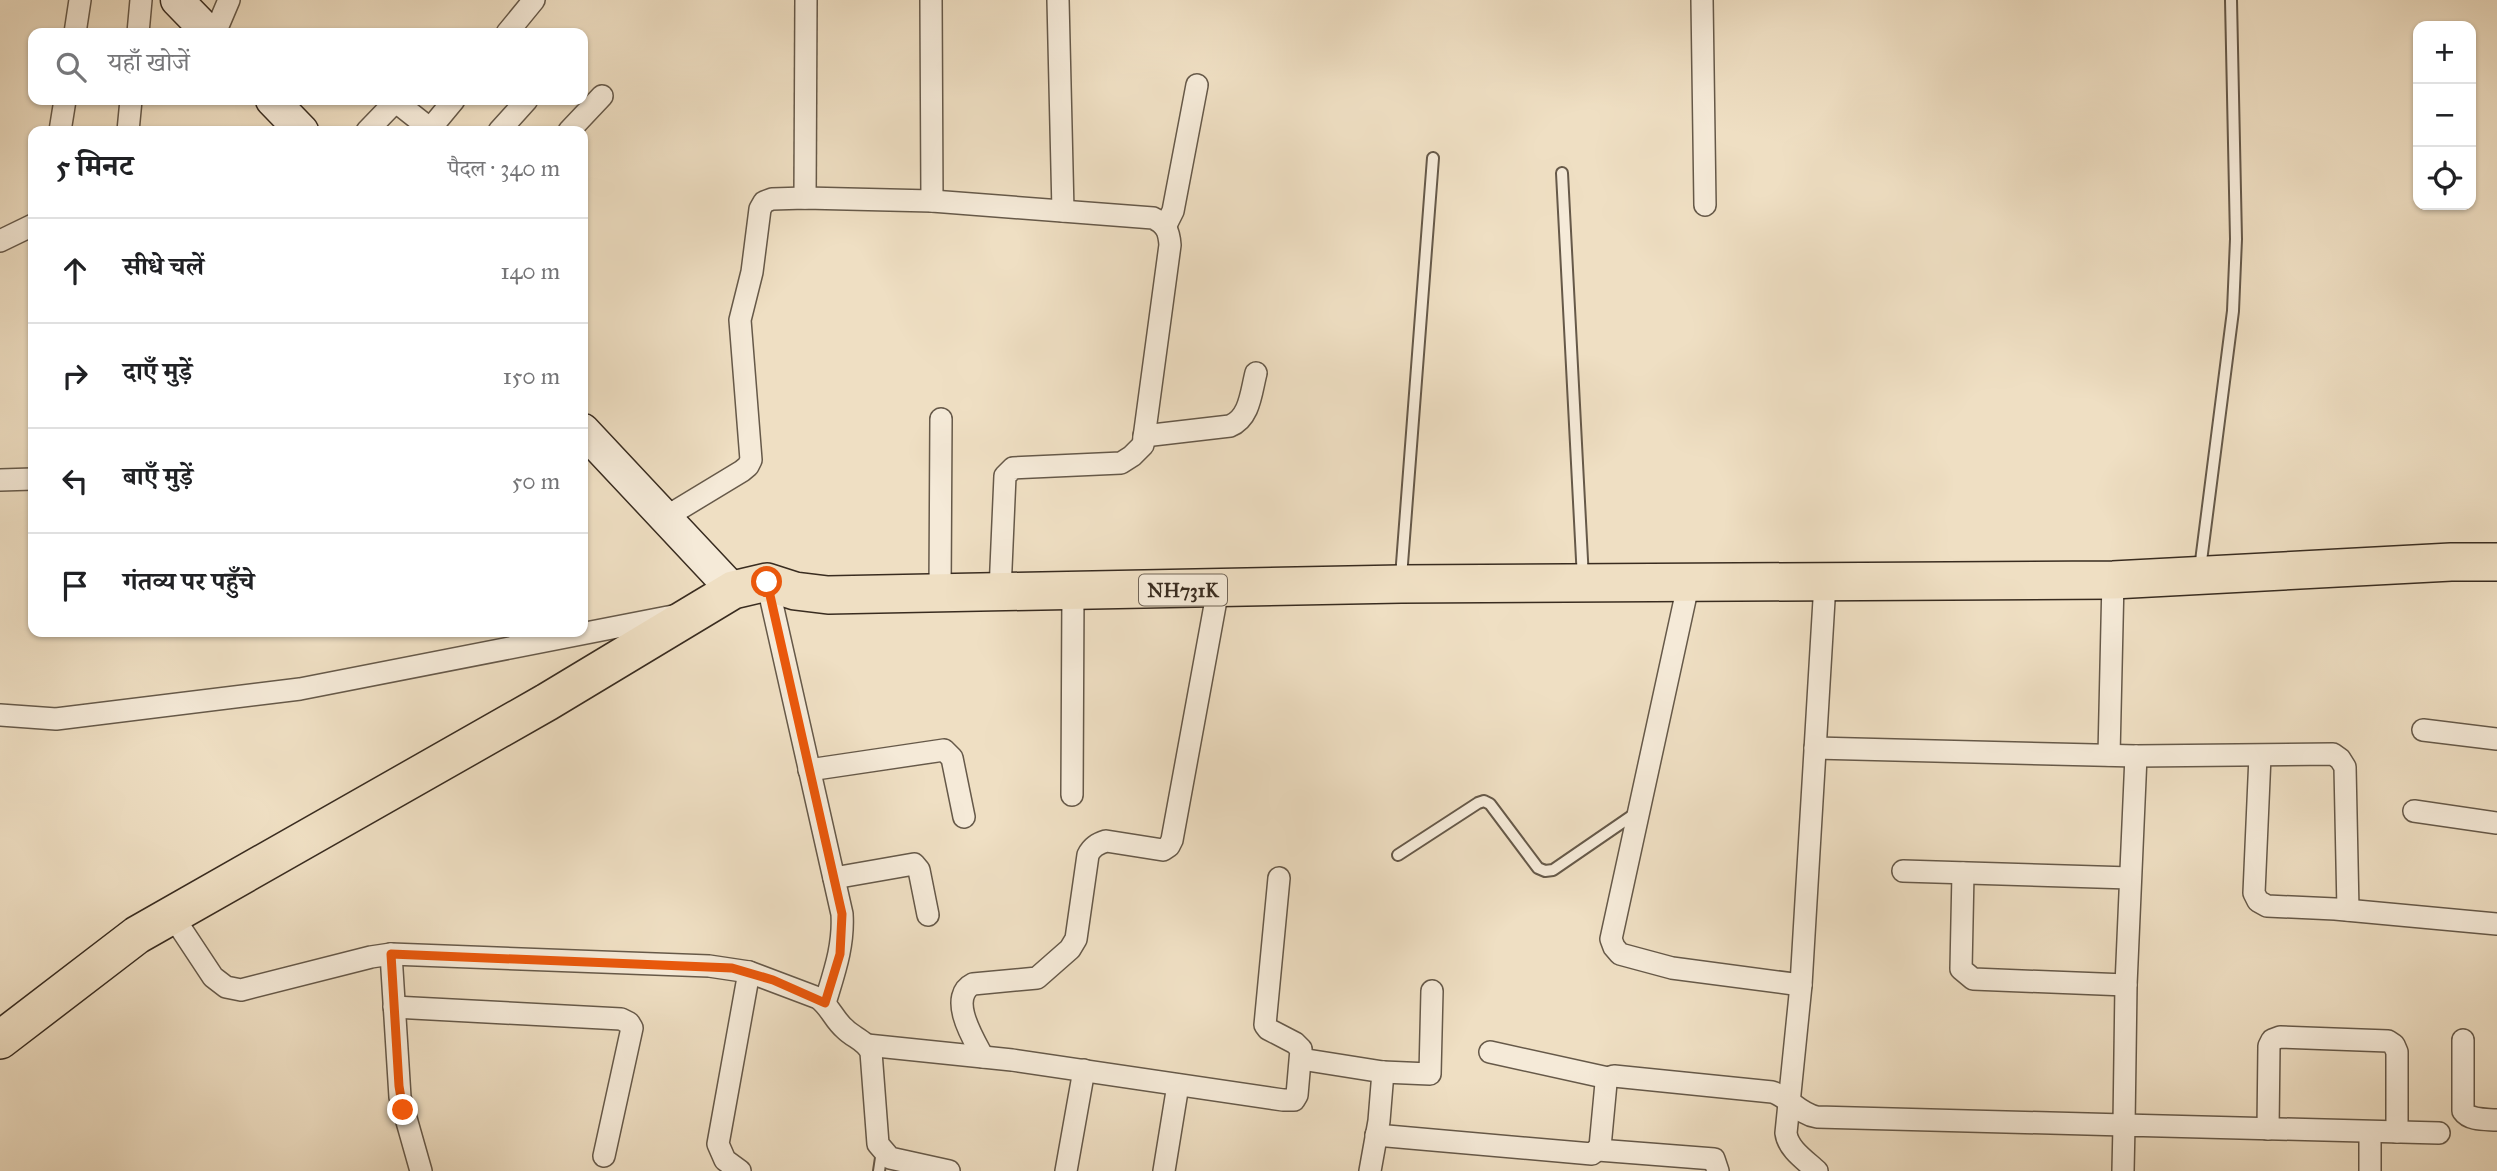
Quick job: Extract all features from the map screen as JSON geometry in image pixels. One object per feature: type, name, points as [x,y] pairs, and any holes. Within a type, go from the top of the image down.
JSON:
[{"type":"highway","name":"NH731K","points":[[750,586],[776,586],[812,595],[1401,584],[2113,580],[2451,562],[2497,562]]},
{"type":"highway","points":[[0,1040],[137,934],[547,702],[699,611],[750,586]]},
{"type":"main road","points":[[177,0],[204,28]]},
{"type":"main road","points":[[277,105],[297,126]]},
{"type":"main road","points":[[588,435],[666,517],[750,586]]},
{"type":"street","points":[[76,28],[80,0]]},
{"type":"street","points":[[138,28],[141,0]]},
{"type":"street","points":[[217,28],[229,0]]},
{"type":"street","points":[[511,28],[534,0]]},
{"type":"street","points":[[805,198],[806,0]]},
{"type":"street","points":[[931,0],[932,201]]},
{"type":"street","points":[[1058,0],[1063,211]]},
{"type":"street","points":[[1702,0],[1705,205]]},
{"type":"street","points":[[1165,227],[1174,206],[1197,85]]},
{"type":"street","points":[[574,126],[602,96]]},
{"type":"street","points":[[61,126],[64,105]]},
{"type":"street","points":[[128,126],[131,105]]},
{"type":"street","points":[[372,126],[392,105]]},
{"type":"street","points":[[400,105],[427,126]]},
{"type":"street","points":[[435,126],[450,105]]},
{"type":"street","points":[[504,126],[522,105]]},
{"type":"street","points":[[666,517],[748,466],[751,460],[740,320],[752,272],[760,209],[764,202],[772,199],[805,198],[932,201],[1153,218],[1163,222],[1169,232],[1170,245],[1143,445],[1121,463],[1013,468],[1008,471],[999,591]]},
{"type":"street","points":[[0,242],[28,228]]},
{"type":"street","points":[[1144,436],[1230,426],[1239,422],[1244,416],[1256,373]]},
{"type":"street","points":[[940,593],[941,419]]},
{"type":"street","points":[[0,480],[28,479]]},
{"type":"street","points":[[2109,755],[2113,580]]},
{"type":"street","points":[[1689,581],[1611,939],[1620,954],[1688,972],[1801,985]]},
{"type":"street","points":[[1817,1171],[1787,1140],[1786,1133],[1801,985],[1825,583]]},
{"type":"street","points":[[750,586],[809,770],[842,914],[840,954],[825,1003]]},
{"type":"street","points":[[983,1057],[964,1021],[964,992],[968,987],[1037,978],[1070,949],[1076,939],[1088,855],[1098,844],[1105,841],[1163,849],[1169,846],[1218,589]]},
{"type":"street","points":[[1072,795],[1073,591]]},
{"type":"street","points":[[588,633],[699,611]]},
{"type":"street","points":[[0,715],[56,719],[300,689],[566,637]]},
{"type":"street","points":[[2423,730],[2497,739]]},
{"type":"street","points":[[1815,748],[2136,756],[2333,754],[2345,767],[2348,910]]},
{"type":"street","points":[[809,770],[944,750],[952,758],[964,817]]},
{"type":"street","points":[[2260,755],[2254,892],[2258,901],[2267,906],[2348,910],[2497,924]]},
{"type":"street","points":[[2123,1171],[2126,985],[2136,756]]},
{"type":"street","points":[[2414,811],[2497,823]]},
{"type":"street","points":[[834,878],[914,864],[919,870],[928,915]]},
{"type":"street","points":[[1903,871],[2130,878]]},
{"type":"street","points":[[1963,873],[1962,969],[1966,975],[1973,979],[2126,985]]},
{"type":"street","points":[[867,1045],[1084,1070],[1283,1101],[1294,1100],[1297,1095],[1301,1059],[1299,1046],[1265,1025],[1279,878]]},
{"type":"street","points":[[172,915],[213,977],[226,986],[241,990],[391,954],[709,966],[749,972],[825,1003],[844,1029],[867,1045],[872,1052],[881,1161],[890,1158],[949,1171]]},
{"type":"street","points":[[391,954],[400,1097],[421,1171]]},
{"type":"street","points":[[740,1171],[725,1160],[718,1144],[749,972]]},
{"type":"street","points":[[1301,1059],[1383,1072],[1430,1074],[1432,991]]},
{"type":"street","points":[[394,1007],[621,1019],[629,1023],[632,1028],[604,1156]]},
{"type":"street","points":[[2268,1129],[2269,1046],[2272,1040],[2280,1037],[2388,1041],[2394,1045],[2397,1052],[2397,1132]]},
{"type":"street","points":[[2463,1040],[2463,1111],[2473,1118],[2497,1120]]},
{"type":"street","points":[[1490,1052],[1608,1078],[1614,1076],[1772,1092],[1783,1096],[1803,1112],[1817,1116],[2439,1133]]},
{"type":"street","points":[[1066,1171],[1084,1070]]},
{"type":"street","points":[[1370,1171],[1383,1072]]},
{"type":"street","points":[[1597,1158],[1608,1078]]},
{"type":"street","points":[[1164,1171],[1178,1085]]},
{"type":"street","points":[[2370,1132],[2370,1171]]},
{"type":"street","points":[[1376,1135],[1597,1158],[1714,1159],[1718,1171]]},
{"type":"lane","points":[[2199,576],[2233,311],[2236,239],[2231,0]]},
{"type":"lane","points":[[1401,584],[1433,158]]},
{"type":"lane","points":[[1562,173],[1583,584]]},
{"type":"lane","points":[[1398,855],[1478,803],[1484,802],[1490,804],[1538,868],[1545,872],[1553,870],[1639,811]]},
{"type":"route","points":[[403,1110],[399,1086],[391,954],[732,968],[773,980],[825,1003],[840,954],[842,914],[767,582]]}]
